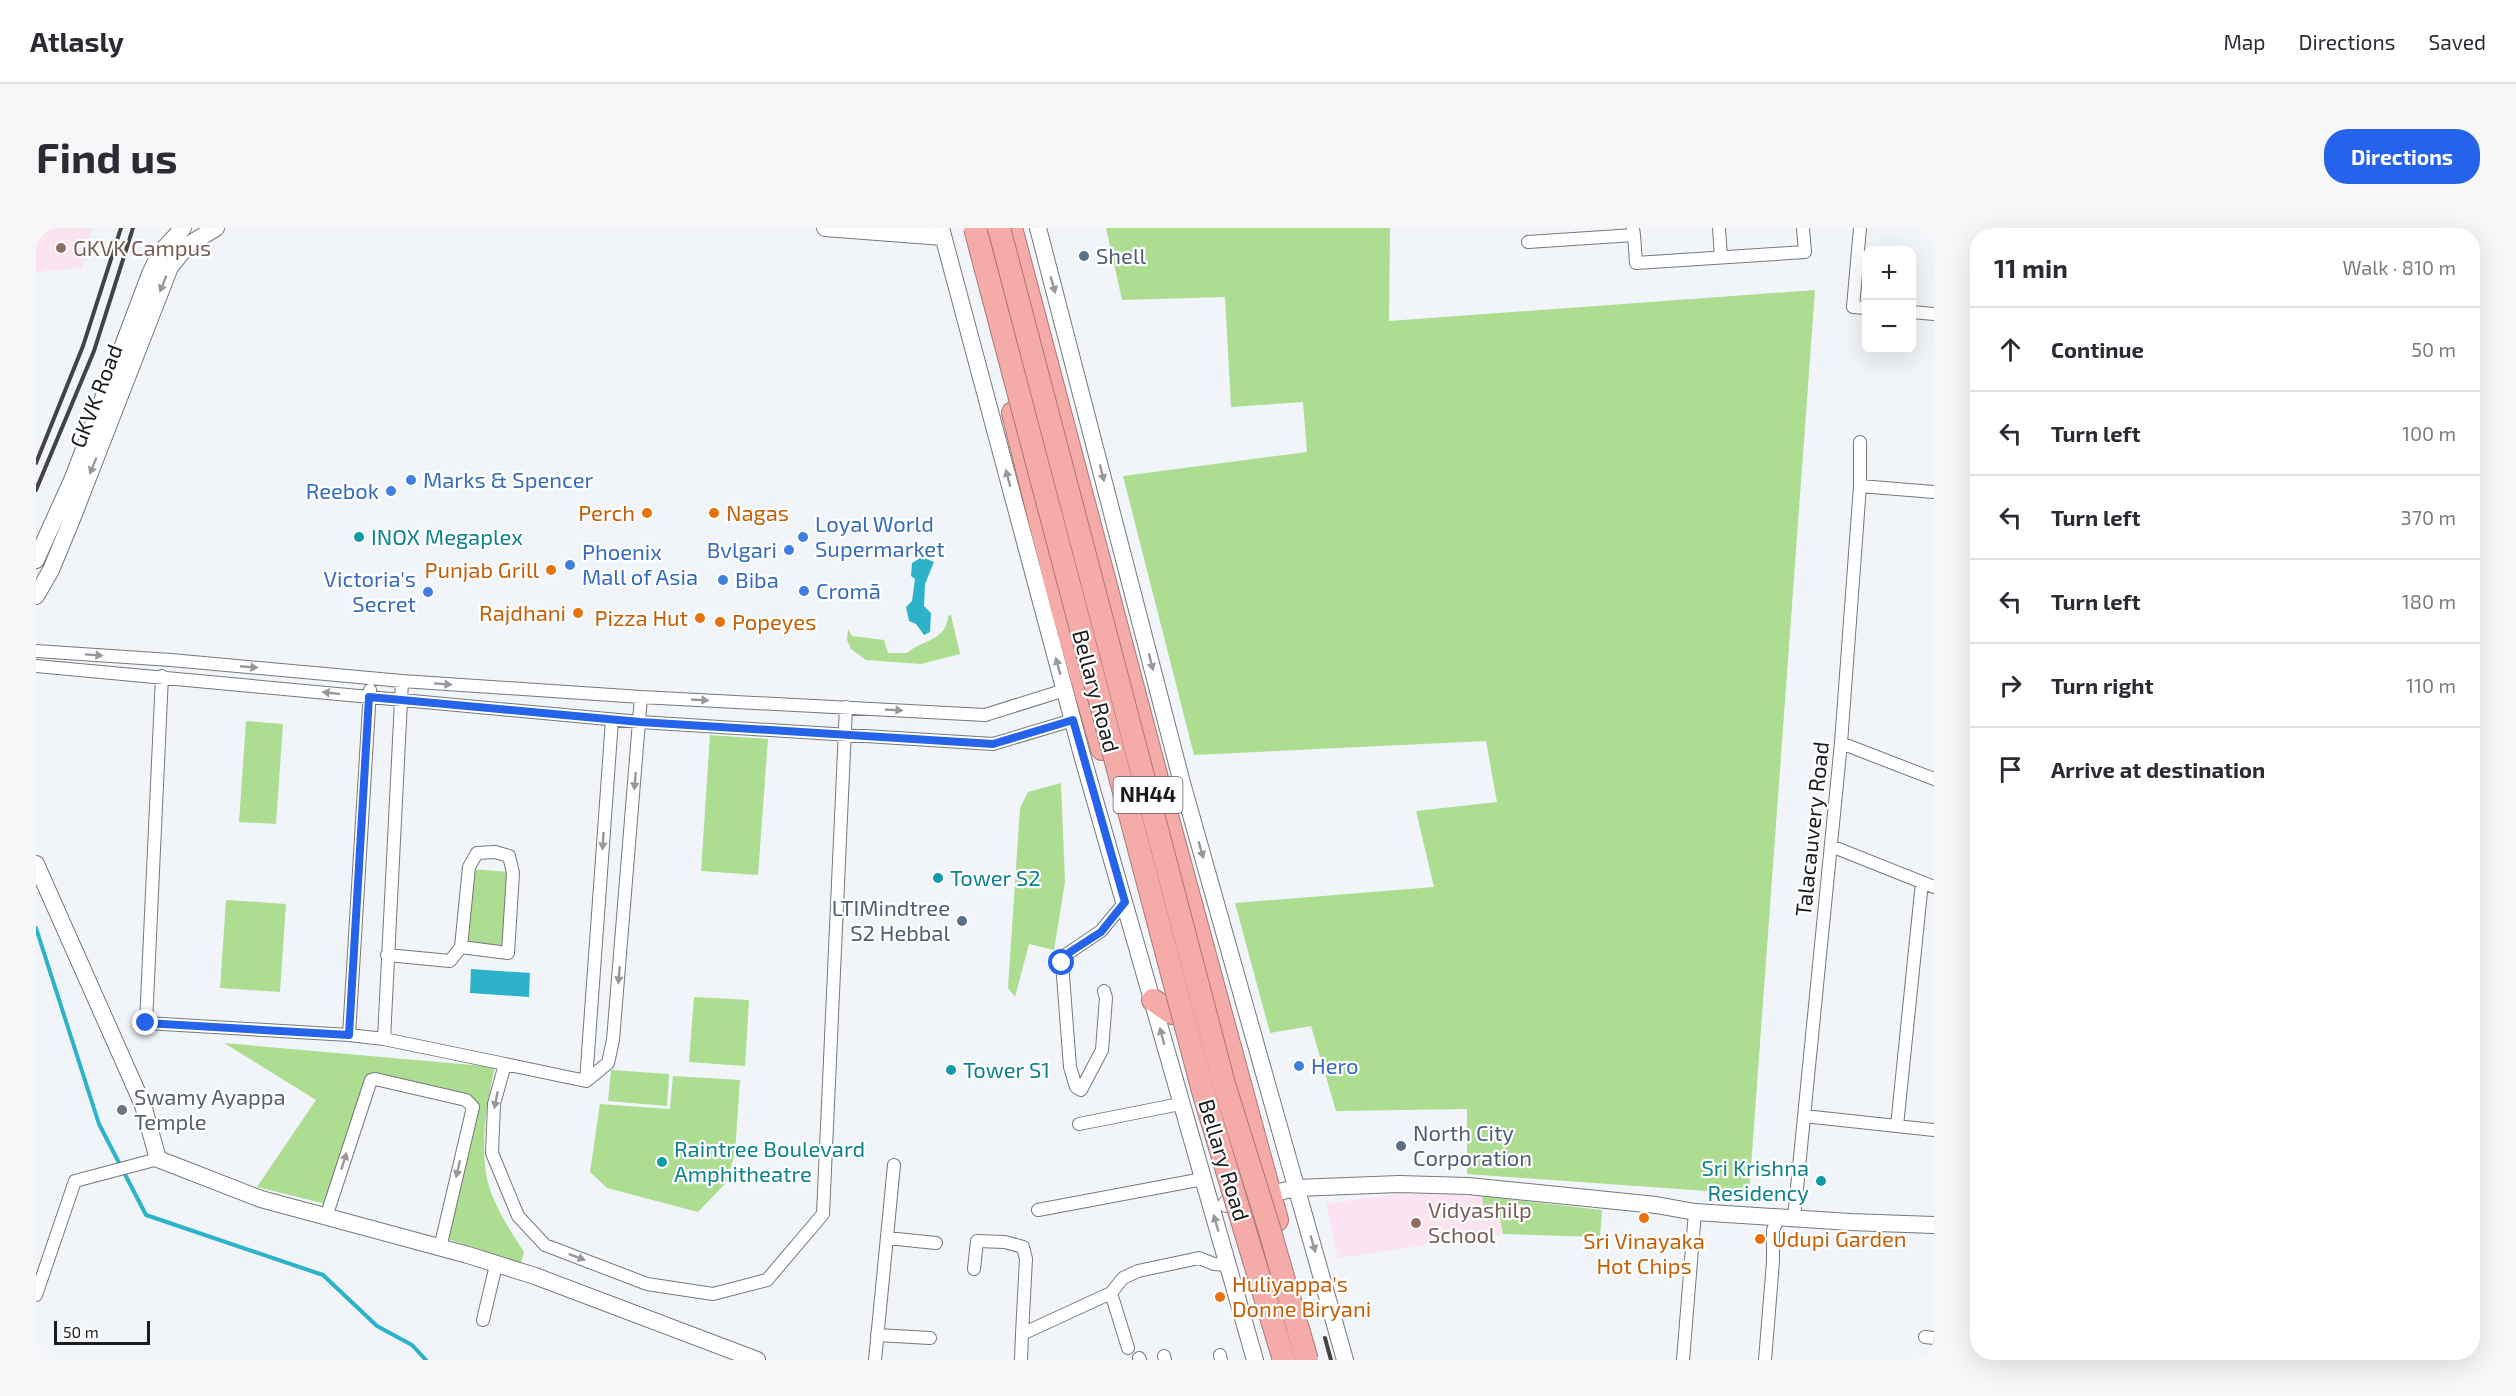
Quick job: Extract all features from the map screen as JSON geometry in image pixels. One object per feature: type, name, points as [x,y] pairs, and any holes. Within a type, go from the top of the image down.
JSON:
[{"type":"highway","name":"Bellary Road","points":[[965,228],[1061,605],[1172,1013],[1226,1204],[1274,1360]]},
{"type":"highway","name":"Bellary Road","points":[[975,228],[1200,1080],[1284,1360]]},
{"type":"highway","name":"Bellary Road","points":[[999,228],[1224,1084],[1307,1360]]},
{"type":"highway","name":"Bellary Road","points":[[1011,228],[1119,631],[1161,801],[1318,1360]]},
{"type":"highway","points":[[1153,1000],[1172,1013]]},
{"type":"street","name":"GKVK Road","points":[[179,240],[188,245],[216,228]]},
{"type":"street","points":[[825,228],[942,233],[1073,720],[1153,1000],[1180,1104],[1255,1360]]},
{"type":"street","points":[[1038,228],[1182,783],[1345,1360]]},
{"type":"street","points":[[1719,228],[1721,257]]},
{"type":"street","points":[[1528,242],[1634,231],[1636,263],[1805,252],[1803,228]]},
{"type":"street","points":[[1860,228],[1853,307],[1862,308]]},
{"type":"street","name":"GKVK Road","points":[[36,560],[73,478],[150,274],[160,253],[179,240]]},
{"type":"street","name":"GKVK Road","points":[[36,596],[51,570],[72,519],[179,240]]},
{"type":"street","points":[[1916,312],[1934,314]]},
{"type":"street","name":"Talacauvery Road","points":[[1765,1360],[1773,1262],[1773,1230],[1787,1218],[1804,1116],[1841,742],[1860,486],[1860,442]]},
{"type":"street","points":[[1860,486],[1934,492]]},
{"type":"street","points":[[36,651],[171,660],[402,681],[641,697],[985,714],[1065,690]]},
{"type":"street","points":[[36,666],[162,676],[612,720],[993,744],[1073,720]]},
{"type":"street","points":[[162,676],[146,1023],[384,1039],[586,1081]]},
{"type":"street","points":[[349,1035],[371,678]]},
{"type":"street","points":[[384,1039],[402,681]]},
{"type":"street","points":[[586,1081],[608,1063],[613,1040],[641,697]]},
{"type":"street","points":[[505,1064],[494,1104],[492,1153],[518,1216],[545,1245],[647,1284],[713,1294],[767,1280],[823,1214],[846,707]]},
{"type":"street","points":[[586,1081],[612,720]]},
{"type":"street","points":[[1841,742],[1934,779]]},
{"type":"street","points":[[1831,846],[1928,885],[1897,1126]]},
{"type":"street","points":[[387,956],[450,962],[461,946],[469,867],[477,853],[495,852],[509,856],[513,873],[508,953],[461,946]]},
{"type":"street","points":[[36,864],[143,1105],[158,1159]]},
{"type":"street","points":[[1104,991],[1106,998],[1102,1050],[1081,1090],[1076,1087],[1070,1067],[1062,963],[1067,954],[1101,932],[1125,902]]},
{"type":"street","points":[[326,1217],[371,1080],[375,1079],[466,1100],[473,1107],[440,1248]]},
{"type":"street","points":[[1079,1124],[1180,1104]]},
{"type":"street","points":[[1804,1116],[1934,1130]]},
{"type":"street","points":[[36,1295],[75,1181],[79,1178],[158,1159],[261,1199],[534,1276],[737,1357],[757,1360]]},
{"type":"street","points":[[874,1360],[894,1165]]},
{"type":"street","points":[[1038,1210],[1203,1179]]},
{"type":"street","points":[[1226,1204],[1296,1188],[1400,1184],[1468,1186],[1656,1205],[1695,1212],[1934,1225]]},
{"type":"street","points":[[1683,1360],[1695,1212]]},
{"type":"street","points":[[887,1238],[936,1243]]},
{"type":"street","points":[[974,1269],[977,1241],[1005,1242],[1023,1247],[1026,1259],[1021,1360]]},
{"type":"street","points":[[1022,1334],[1111,1293],[1123,1278],[1138,1271],[1199,1258],[1214,1264],[1228,1265]]},
{"type":"street","points":[[483,1320],[496,1265]]},
{"type":"street","points":[[1111,1293],[1128,1348]]},
{"type":"street","points":[[877,1335],[930,1338]]},
{"type":"shaded area","name":"GKVK Campus","points":[[36,228],[92,228],[82,268],[36,272]]},
{"type":"shaded area","name":"Vidyashilp School","points":[[1401,1193],[1482,1196],[1484,1211],[1498,1209],[1503,1234],[1338,1258],[1326,1204]]},
{"type":"green space","points":[[1106,228],[1390,228],[1389,321],[1815,290],[1749,1194],[1467,1174],[1467,1109],[1336,1111],[1311,1026],[1270,1033],[1235,903],[1434,887],[1416,811],[1497,802],[1486,741],[1194,755],[1123,476],[1307,452],[1303,402],[1231,407],[1225,297],[1122,300]]},
{"type":"green space","points":[[951,615],[960,654],[921,664],[866,660],[851,649],[847,640],[848,629],[852,636],[884,640],[888,653],[907,653],[938,635],[947,624],[948,616]]},
{"type":"green space","points":[[246,721],[283,724],[276,824],[239,822]]},
{"type":"green space","points":[[710,735],[768,739],[758,875],[701,871]]},
{"type":"green space","points":[[1061,783],[1065,882],[1054,950],[1029,944],[1015,997],[1008,988],[1020,808],[1028,792]]},
{"type":"green space","points":[[471,869],[509,872],[504,946],[466,943]]},
{"type":"green space","points":[[226,900],[286,904],[280,992],[220,988]]},
{"type":"green space","points":[[694,997],[749,1000],[745,1066],[689,1062]]},
{"type":"green space","points":[[224,1043],[495,1067],[486,1120],[484,1146],[486,1173],[496,1204],[524,1252],[521,1263],[439,1236],[474,1099],[369,1077],[330,1205],[257,1187],[316,1100]]},
{"type":"green space","points":[[611,1070],[669,1074],[667,1106],[608,1101]]},
{"type":"green space","name":"Raintree Boulevard Amphitheatre","points":[[673,1076],[740,1080],[735,1153],[726,1183],[698,1212],[607,1188],[590,1172],[600,1104],[670,1109]]},
{"type":"green space","points":[[1482,1196],[1602,1210],[1600,1237],[1503,1234],[1498,1209],[1484,1211]]},
{"type":"water","points":[[922,557],[934,562],[925,584],[924,606],[931,613],[930,632],[924,635],[916,624],[909,621],[906,607],[912,601],[915,579],[911,576],[912,563]]},
{"type":"water","points":[[471,969],[530,973],[529,997],[470,993]]},
{"type":"waterway","points":[[36,928],[99,1124],[146,1215],[323,1275],[377,1326],[412,1345],[426,1360]]},
{"type":"railway","points":[[36,463],[83,346],[121,228]]},
{"type":"railway","points":[[36,490],[94,351],[133,228]]},
{"type":"railway","points":[[1325,1338],[1331,1360]]},
{"type":"place","name":"GKVK Campus","points":[[61,248]]},
{"type":"place","name":"Shell","points":[[1084,256]]},
{"type":"place","name":"Marks & Spencer","points":[[411,480]]},
{"type":"place","name":"Reebok","points":[[391,491]]},
{"type":"place","name":"Perch","points":[[647,513]]},
{"type":"place","name":"Nagas","points":[[714,513]]},
{"type":"place","name":"INOX Megaplex","points":[[359,537]]},
{"type":"place","name":"Loyal World Supermarket","points":[[803,537]]},
{"type":"place","name":"Bvlgari","points":[[789,550]]},
{"type":"place","name":"Phoenix Mall of Asia","points":[[570,565]]},
{"type":"place","name":"Punjab Grill","points":[[551,570]]},
{"type":"place","name":"Biba","points":[[723,580]]},
{"type":"place","name":"Cromā","points":[[804,591]]},
{"type":"place","name":"Victoria's Secret","points":[[428,592]]},
{"type":"place","name":"Rajdhani","points":[[578,613]]},
{"type":"place","name":"Pizza Hut","points":[[700,618]]},
{"type":"place","name":"Popeyes","points":[[720,622]]},
{"type":"place","name":"Tower S2","points":[[938,878]]},
{"type":"place","name":"LTIMindtree S2 Hebbal","points":[[962,921]]},
{"type":"place","name":"Hero","points":[[1299,1066]]},
{"type":"place","name":"Tower S1","points":[[951,1070]]},
{"type":"place","name":"Swamy Ayappa Temple","points":[[122,1110]]},
{"type":"place","name":"North City Corporation","points":[[1401,1146]]},
{"type":"place","name":"Raintree Boulevard Amphitheatre","points":[[662,1162]]},
{"type":"place","name":"Sri Krishna Residency","points":[[1821,1181]]},
{"type":"place","name":"Sri Vinayaka Hot Chips","points":[[1644,1218]]},
{"type":"place","name":"Vidyashilp School","points":[[1416,1223]]},
{"type":"place","name":"Udupi Garden","points":[[1760,1239]]},
{"type":"place","name":"Huliyappa's Donne Biryani","points":[[1220,1297]]},
{"type":"route","points":[[146,1023],[349,1035],[369,697],[640,722],[993,744],[1073,720],[1125,902],[1101,932],[1067,954],[1062,963]]}]
